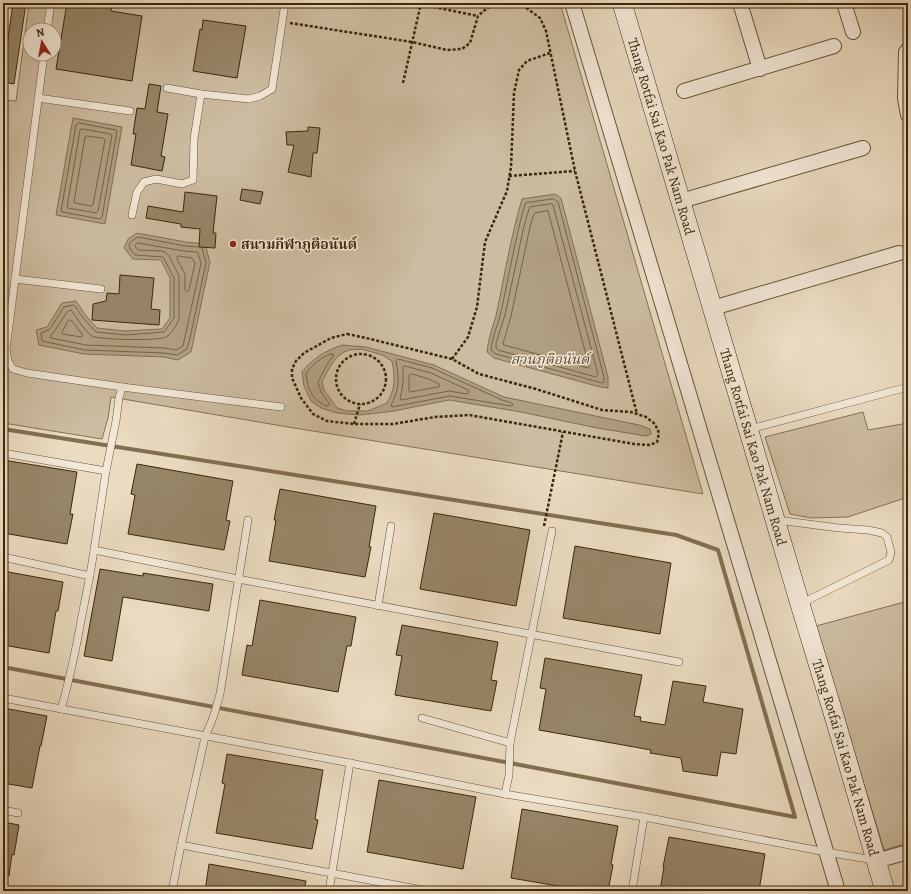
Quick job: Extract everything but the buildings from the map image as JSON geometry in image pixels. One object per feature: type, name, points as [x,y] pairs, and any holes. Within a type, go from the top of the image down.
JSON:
[{"type":"main road","name":"Thang Rotfai Sai Kao Pak Nam Road","points":[[627,4],[712,308],[885,891]]},
{"type":"street","points":[[572,3],[838,891]]},
{"type":"street","points":[[740,3],[760,68]]},
{"type":"street","points":[[844,3],[853,32]]},
{"type":"street","points":[[684,91],[834,46]]},
{"type":"street","points":[[908,50],[906,52],[905,98],[908,115]]},
{"type":"street","points":[[681,201],[863,148]]},
{"type":"street","points":[[712,308],[899,253]]},
{"type":"street","points":[[876,860],[908,852]]},
{"type":"lane","points":[[48,22],[51,3]]},
{"type":"lane","points":[[167,88],[201,94],[249,99],[260,96],[272,90],[285,3]]},
{"type":"lane","points":[[43,62],[6,349],[8,361],[13,369],[27,373],[122,387],[281,407]]},
{"type":"lane","points":[[132,215],[137,192],[144,182],[156,179],[182,184],[193,180],[194,139],[201,94]]},
{"type":"lane","points":[[38,98],[130,111]]},
{"type":"lane","points":[[15,279],[101,289]]},
{"type":"lane","points":[[60,709],[66,693],[90,576],[106,471],[122,387]]},
{"type":"lane","points":[[748,429],[908,388]]},
{"type":"lane","points":[[3,453],[106,471]]},
{"type":"lane","points":[[172,891],[205,736],[213,718],[220,694],[248,520]]},
{"type":"lane","points":[[775,520],[882,532],[887,537],[891,552],[889,560],[800,604]]},
{"type":"lane","points":[[378,606],[391,526]]},
{"type":"lane","points":[[505,794],[509,775],[510,743],[552,531]]},
{"type":"lane","points":[[94,550],[378,606],[679,662]]},
{"type":"lane","points":[[3,557],[90,576]]},
{"type":"lane","points":[[3,698],[350,763],[505,794],[644,817],[826,852],[876,860]]},
{"type":"lane","points":[[422,718],[510,743]]},
{"type":"lane","points":[[329,891],[350,763]]},
{"type":"lane","points":[[3,810],[18,813]]},
{"type":"lane","points":[[632,891],[644,817]]},
{"type":"lane","points":[[181,845],[428,891]]},
{"type":"path","points":[[414,3],[478,16]]},
{"type":"path","points":[[403,83],[421,4]]},
{"type":"path","points":[[282,22],[412,42],[447,50],[462,49],[470,43],[478,16],[487,8],[498,4],[511,4],[525,7],[540,18],[546,31],[575,171],[638,414]]},
{"type":"path","points":[[452,359],[468,337],[477,306],[485,242],[506,191],[511,167],[514,93],[519,70],[527,61],[550,53]]},
{"type":"path","points":[[509,176],[575,171]]},
{"type":"path","points":[[346,334],[452,359],[479,374],[536,389],[602,410],[631,412],[646,417],[655,424],[659,433],[657,442],[650,444],[634,444],[469,415],[435,417],[394,424],[354,424],[326,421],[313,414],[301,398],[292,378],[292,369],[296,361],[304,353],[331,338],[346,334]]},
{"type":"path","points":[[368,354],[376,358],[382,364],[386,372],[385,387],[375,400],[360,404],[351,402],[339,391],[336,383],[336,374],[339,366],[345,360],[352,356],[368,354]]},
{"type":"path","points":[[354,424],[360,404]]},
{"type":"path","points":[[545,522],[563,432]]},
{"type":"green space","name":"สวนภูติอนันต์","points":[[29,3],[560,3],[703,494],[111,397],[108,418],[102,439],[3,423],[3,100],[16,101],[22,56],[22,62],[62,62],[62,22],[26,22]]},
{"type":"green space","points":[[863,412],[868,430],[908,423],[908,497],[848,517],[811,518],[790,514],[765,437]]},
{"type":"green space","points":[[908,601],[908,843],[884,850],[816,626]]},
{"type":"water","points":[[73,118],[122,127],[105,224],[56,215]]},
{"type":"water","points":[[555,194],[561,198],[608,377],[608,388],[494,358],[487,352],[511,241],[522,199]]},
{"type":"water","points":[[137,233],[205,244],[210,262],[191,352],[178,360],[164,357],[84,354],[39,345],[36,330],[47,327],[62,303],[76,301],[97,328],[125,331],[162,329],[170,318],[170,278],[161,260],[133,259],[124,248],[128,239]]},
{"type":"water","points":[[342,345],[366,347],[434,365],[504,397],[639,425],[650,429],[651,434],[646,436],[597,428],[521,412],[449,400],[394,411],[360,415],[337,413],[321,408],[311,401],[304,386],[302,372],[315,359]],"holes":[[[362,349],[382,355],[392,361],[394,372],[392,392],[387,403],[368,411],[347,411],[337,408],[324,390],[322,382],[329,368],[336,359],[344,352],[349,350]]]},
{"type":"waterway","points":[[3,429],[676,535],[718,550],[795,817],[3,667]]},
{"type":"place","name":"สนามกีฬาภูติอนันต์","points":[[233,244]]}]
